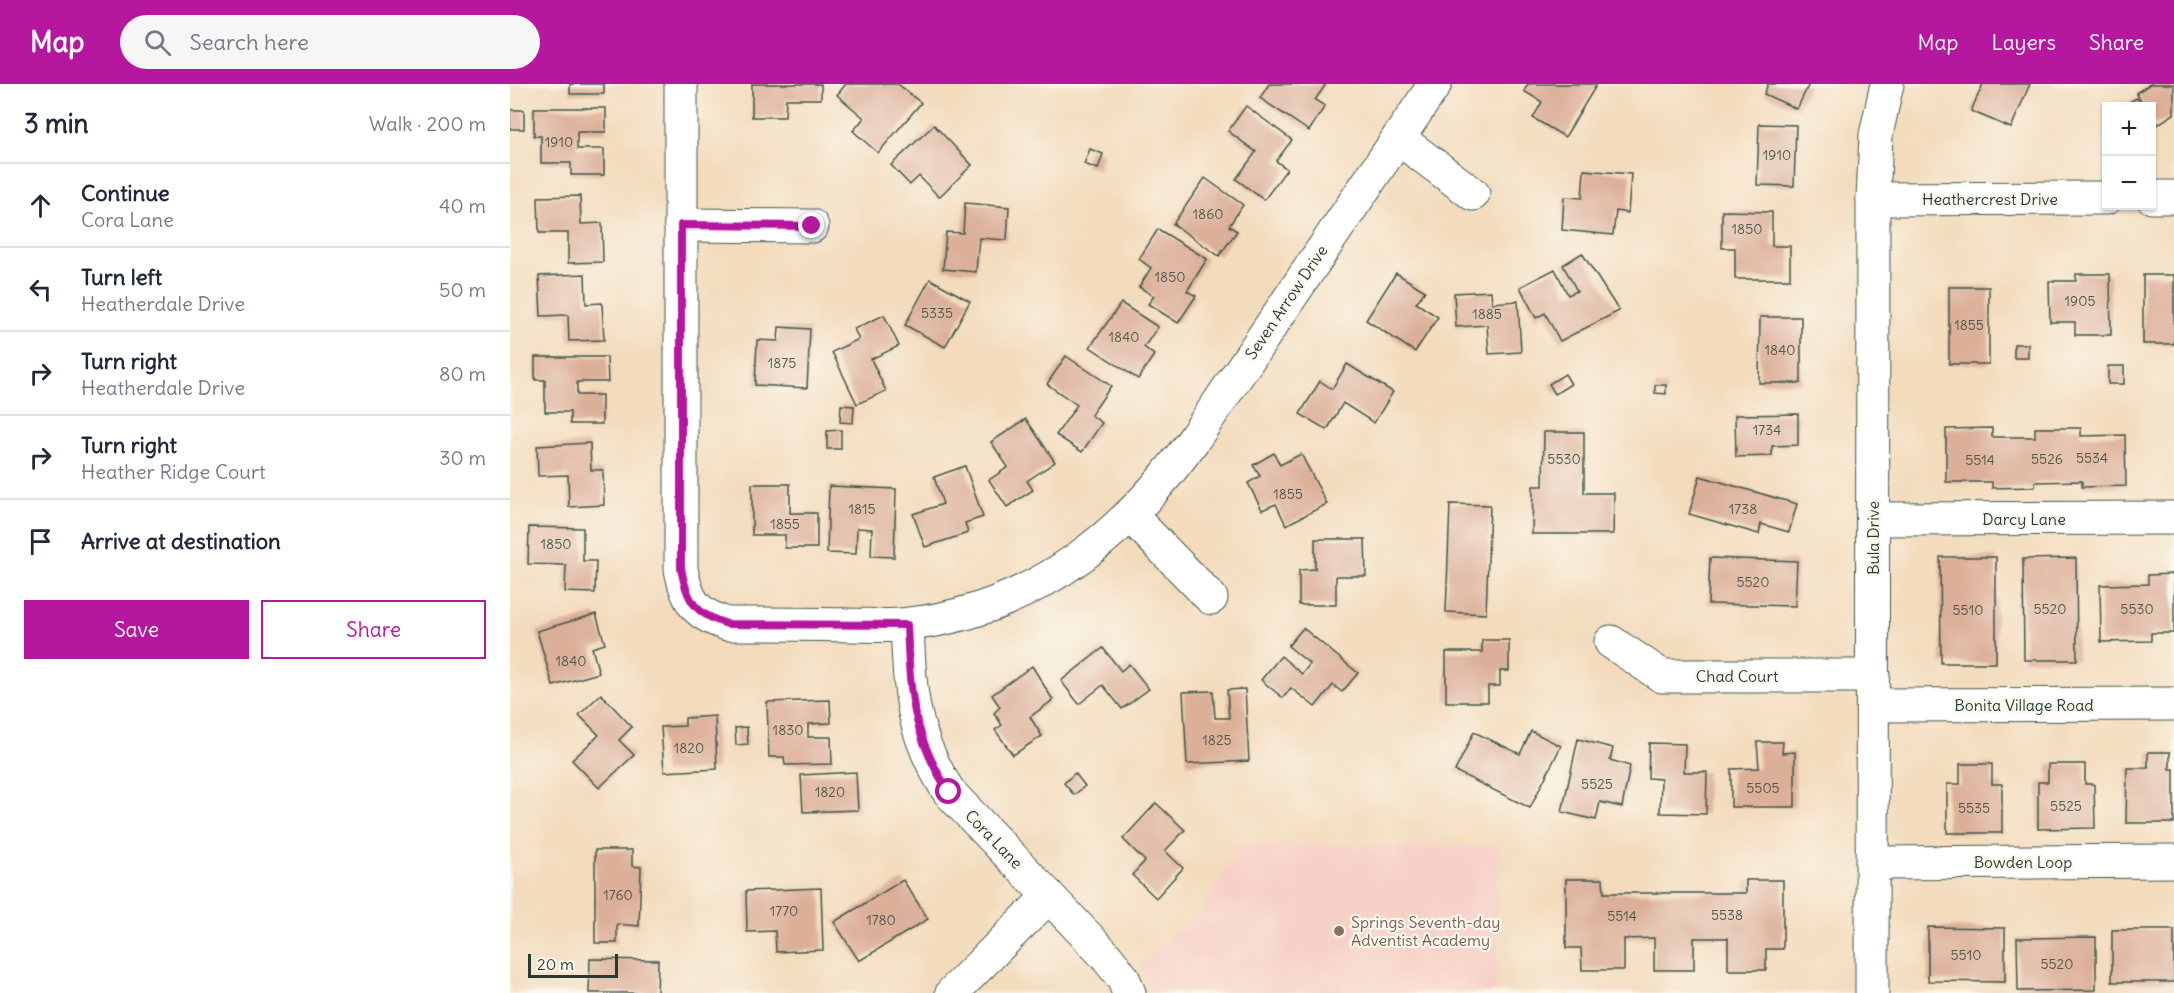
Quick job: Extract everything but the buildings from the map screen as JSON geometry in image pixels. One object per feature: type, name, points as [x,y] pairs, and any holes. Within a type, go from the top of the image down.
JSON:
[{"type":"street","name":"Seven Arrow Drive","points":[[681,84],[681,568],[685,590],[694,606],[706,617],[727,624],[907,625],[953,618],[998,603],[1039,584],[1103,540],[1131,516],[1164,480],[1188,447],[1435,84]]},
{"type":"street","name":"Bula Drive","points":[[1872,993],[1874,199],[1876,135],[1887,84]]},
{"type":"street","points":[[1398,138],[1473,194]]},
{"type":"street","points":[[2156,197],[2174,197]]},
{"type":"street","name":"Heathercrest Drive","points":[[1874,199],[2102,198]]},
{"type":"street","points":[[681,225],[812,226]]},
{"type":"street","points":[[1131,516],[1210,598]]},
{"type":"street","name":"Darcy Lane","points":[[1873,519],[2174,518]]},
{"type":"street","name":"Cora Lane","points":[[907,625],[910,693],[917,727],[930,763],[949,792],[1105,955],[1123,978],[1129,993]]},
{"type":"street","name":"Chad Court","points":[[1611,642],[1662,676],[1874,690]]},
{"type":"street","name":"Bonita Village Road","points":[[1874,690],[2174,704]]},
{"type":"street","name":"Bowden Loop","points":[[1872,863],[2174,861]]},
{"type":"street","points":[[952,993],[1049,896]]},
{"type":"shaded area","name":"Springs Seventh-day Adventist Academy","points":[[1237,844],[1498,846],[1497,993],[1154,993],[1140,965],[1202,911]]},
{"type":"place","name":"Springs Seventh-day Adventist Academy","points":[[1339,931]]},
{"type":"route","points":[[812,226],[681,225],[681,568],[685,590],[694,606],[706,617],[727,624],[907,625],[910,693],[917,727],[930,763],[949,792]]}]
